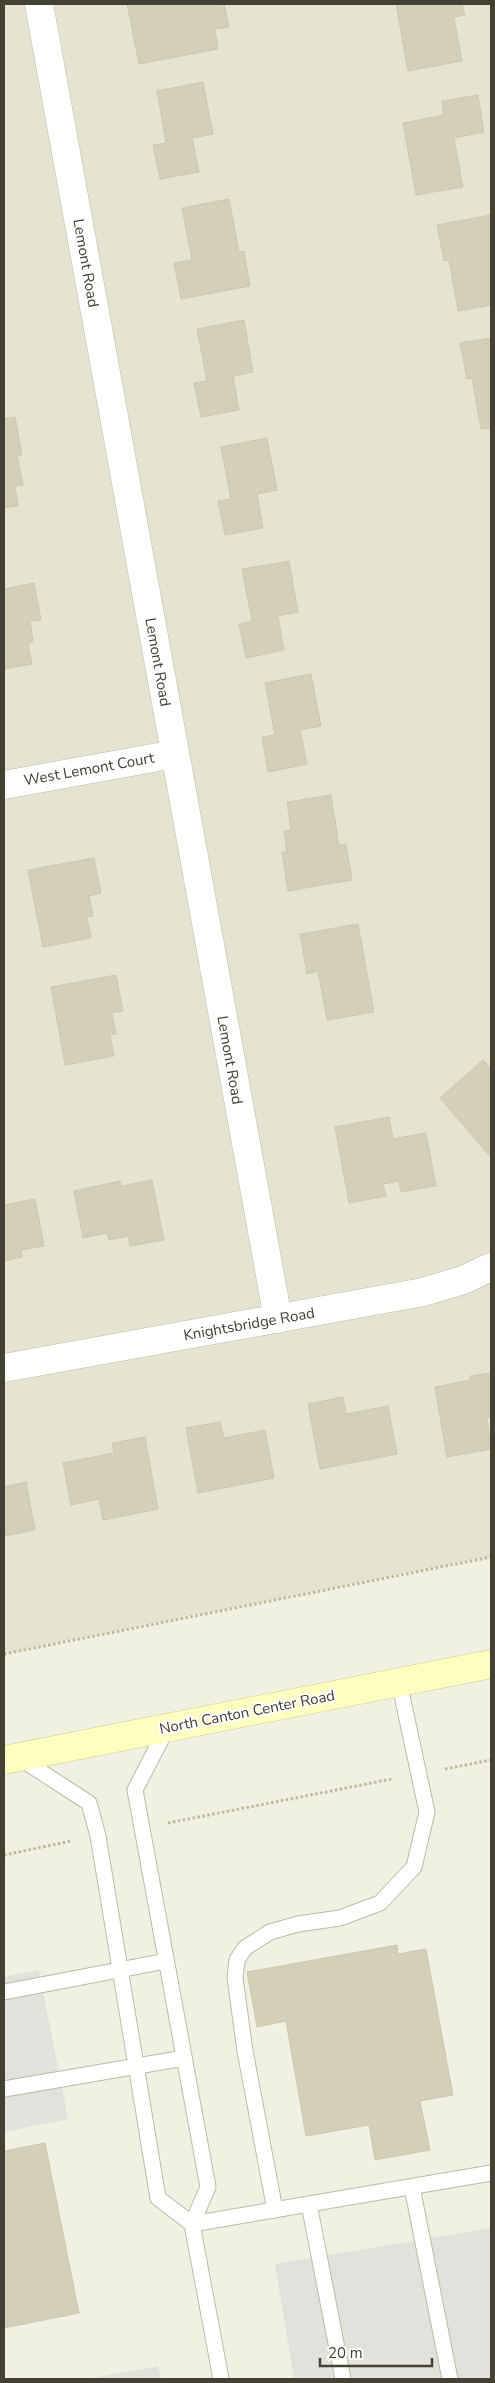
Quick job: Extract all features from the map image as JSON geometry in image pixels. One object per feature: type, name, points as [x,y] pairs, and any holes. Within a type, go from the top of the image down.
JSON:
[{"type":"main road","name":"North Canton Center Road","points":[[11,1759],[491,1664]]},
{"type":"street","name":"Lemont Road","points":[[38,4],[278,1319]]},
{"type":"street","name":"West Lemont Court","points":[[4,785],[175,754]]},
{"type":"street","name":"Knightsbridge Road","points":[[4,1368],[423,1292],[463,1280],[491,1267]]},
{"type":"lane","points":[[275,2210],[245,2051],[236,1978],[236,1960],[245,1948],[270,1932],[298,1924],[340,1918],[380,1903],[414,1868],[427,1812],[399,1682]]},
{"type":"lane","points":[[167,1728],[135,1790],[208,2187],[192,2224],[221,2379]]},
{"type":"lane","points":[[11,1759],[89,1803],[98,1836],[158,2198],[192,2224],[491,2173]]},
{"type":"lane","points":[[4,1992],[166,1961]]},
{"type":"lane","points":[[4,2089],[184,2058]]},
{"type":"lane","points":[[412,2187],[450,2379]]},
{"type":"lane","points":[[309,2204],[343,2379]]},
{"type":"path","points":[[4,1654],[491,1558]]},
{"type":"path","points":[[142,1828],[491,1760]]},
{"type":"path","points":[[4,1855],[98,1836]]},
{"type":"shaded area","points":[[4,4],[491,4],[491,1556],[4,1653]]},
{"type":"shaded area","points":[[39,1970],[68,2119],[4,2132],[4,1977]]},
{"type":"shaded area","points":[[491,2228],[491,2379],[294,2379],[275,2264]]},
{"type":"shaded area","points":[[158,2366],[161,2379],[88,2379]]},
{"type":"building","points":[[127,4],[224,4],[229,27],[215,29],[218,49],[139,64]]},
{"type":"building","points":[[396,4],[462,4],[465,15],[454,17],[462,61],[408,71]]},
{"type":"building","points":[[203,82],[213,134],[192,138],[199,172],[160,179],[153,145],[166,143],[157,91]]},
{"type":"building","points":[[478,95],[484,132],[454,138],[463,187],[416,195],[403,123],[444,115],[442,101]]},
{"type":"building","points":[[229,199],[239,252],[244,251],[250,286],[181,299],[174,263],[192,260],[182,208]]},
{"type":"building","points":[[491,215],[491,305],[458,311],[449,260],[444,261],[437,225]]},
{"type":"building","points":[[244,320],[253,372],[233,376],[239,410],[201,417],[194,383],[207,381],[197,329]]},
{"type":"building","points":[[491,338],[491,428],[481,429],[472,378],[467,379],[460,343]]},
{"type":"building","points":[[15,417],[22,455],[17,455],[23,485],[15,486],[18,506],[4,508],[4,419]]},
{"type":"building","points":[[267,438],[277,490],[257,494],[263,528],[225,535],[218,501],[231,499],[221,447]]},
{"type":"building","points":[[289,561],[298,612],[278,616],[284,650],[246,658],[239,624],[252,621],[242,569]]},
{"type":"building","points":[[34,583],[41,620],[30,621],[33,642],[28,643],[32,664],[4,669],[4,589]]},
{"type":"building","points":[[311,674],[321,726],[300,730],[307,764],[268,772],[262,737],[275,735],[265,683]]},
{"type":"building","points":[[331,795],[339,845],[346,844],[352,880],[288,891],[282,852],[287,852],[284,831],[291,830],[287,802]]},
{"type":"building","points":[[94,858],[101,893],[89,896],[93,916],[87,917],[91,938],[43,947],[28,870]]},
{"type":"building","points":[[358,924],[374,1012],[327,1020],[318,971],[307,974],[300,934]]},
{"type":"building","points":[[116,975],[123,1011],[112,1013],[116,1034],[110,1035],[114,1056],[65,1065],[51,987]]},
{"type":"building","points":[[483,1060],[491,1069],[491,1154],[489,1155],[440,1098]]},
{"type":"building","points":[[389,1117],[393,1139],[426,1133],[436,1186],[401,1192],[399,1181],[383,1184],[386,1196],[349,1203],[335,1127]]},
{"type":"building","points":[[152,1180],[164,1240],[130,1246],[128,1236],[109,1240],[107,1233],[83,1238],[74,1191],[120,1181],[121,1186]]},
{"type":"building","points":[[35,1199],[44,1246],[21,1250],[22,1257],[4,1261],[4,1205]]},
{"type":"building","points":[[491,1373],[491,1417],[487,1418],[491,1449],[447,1457],[435,1387],[470,1380],[470,1376]]},
{"type":"building","points":[[343,1397],[346,1414],[388,1406],[397,1454],[320,1469],[308,1404]]},
{"type":"building","points":[[220,1422],[224,1438],[265,1430],[274,1478],[198,1493],[186,1428]]},
{"type":"building","points":[[145,1437],[158,1509],[103,1520],[99,1499],[71,1505],[63,1463],[114,1453],[112,1443]]},
{"type":"building","points":[[26,1482],[35,1530],[4,1536],[4,1487]]},
{"type":"building","points":[[397,1945],[398,1954],[426,1949],[453,2095],[420,2101],[430,2150],[375,2160],[369,2125],[306,2136],[286,2021],[257,2027],[247,1972]]},
{"type":"building","points":[[45,2143],[79,2313],[4,2328],[4,2151]]}]
